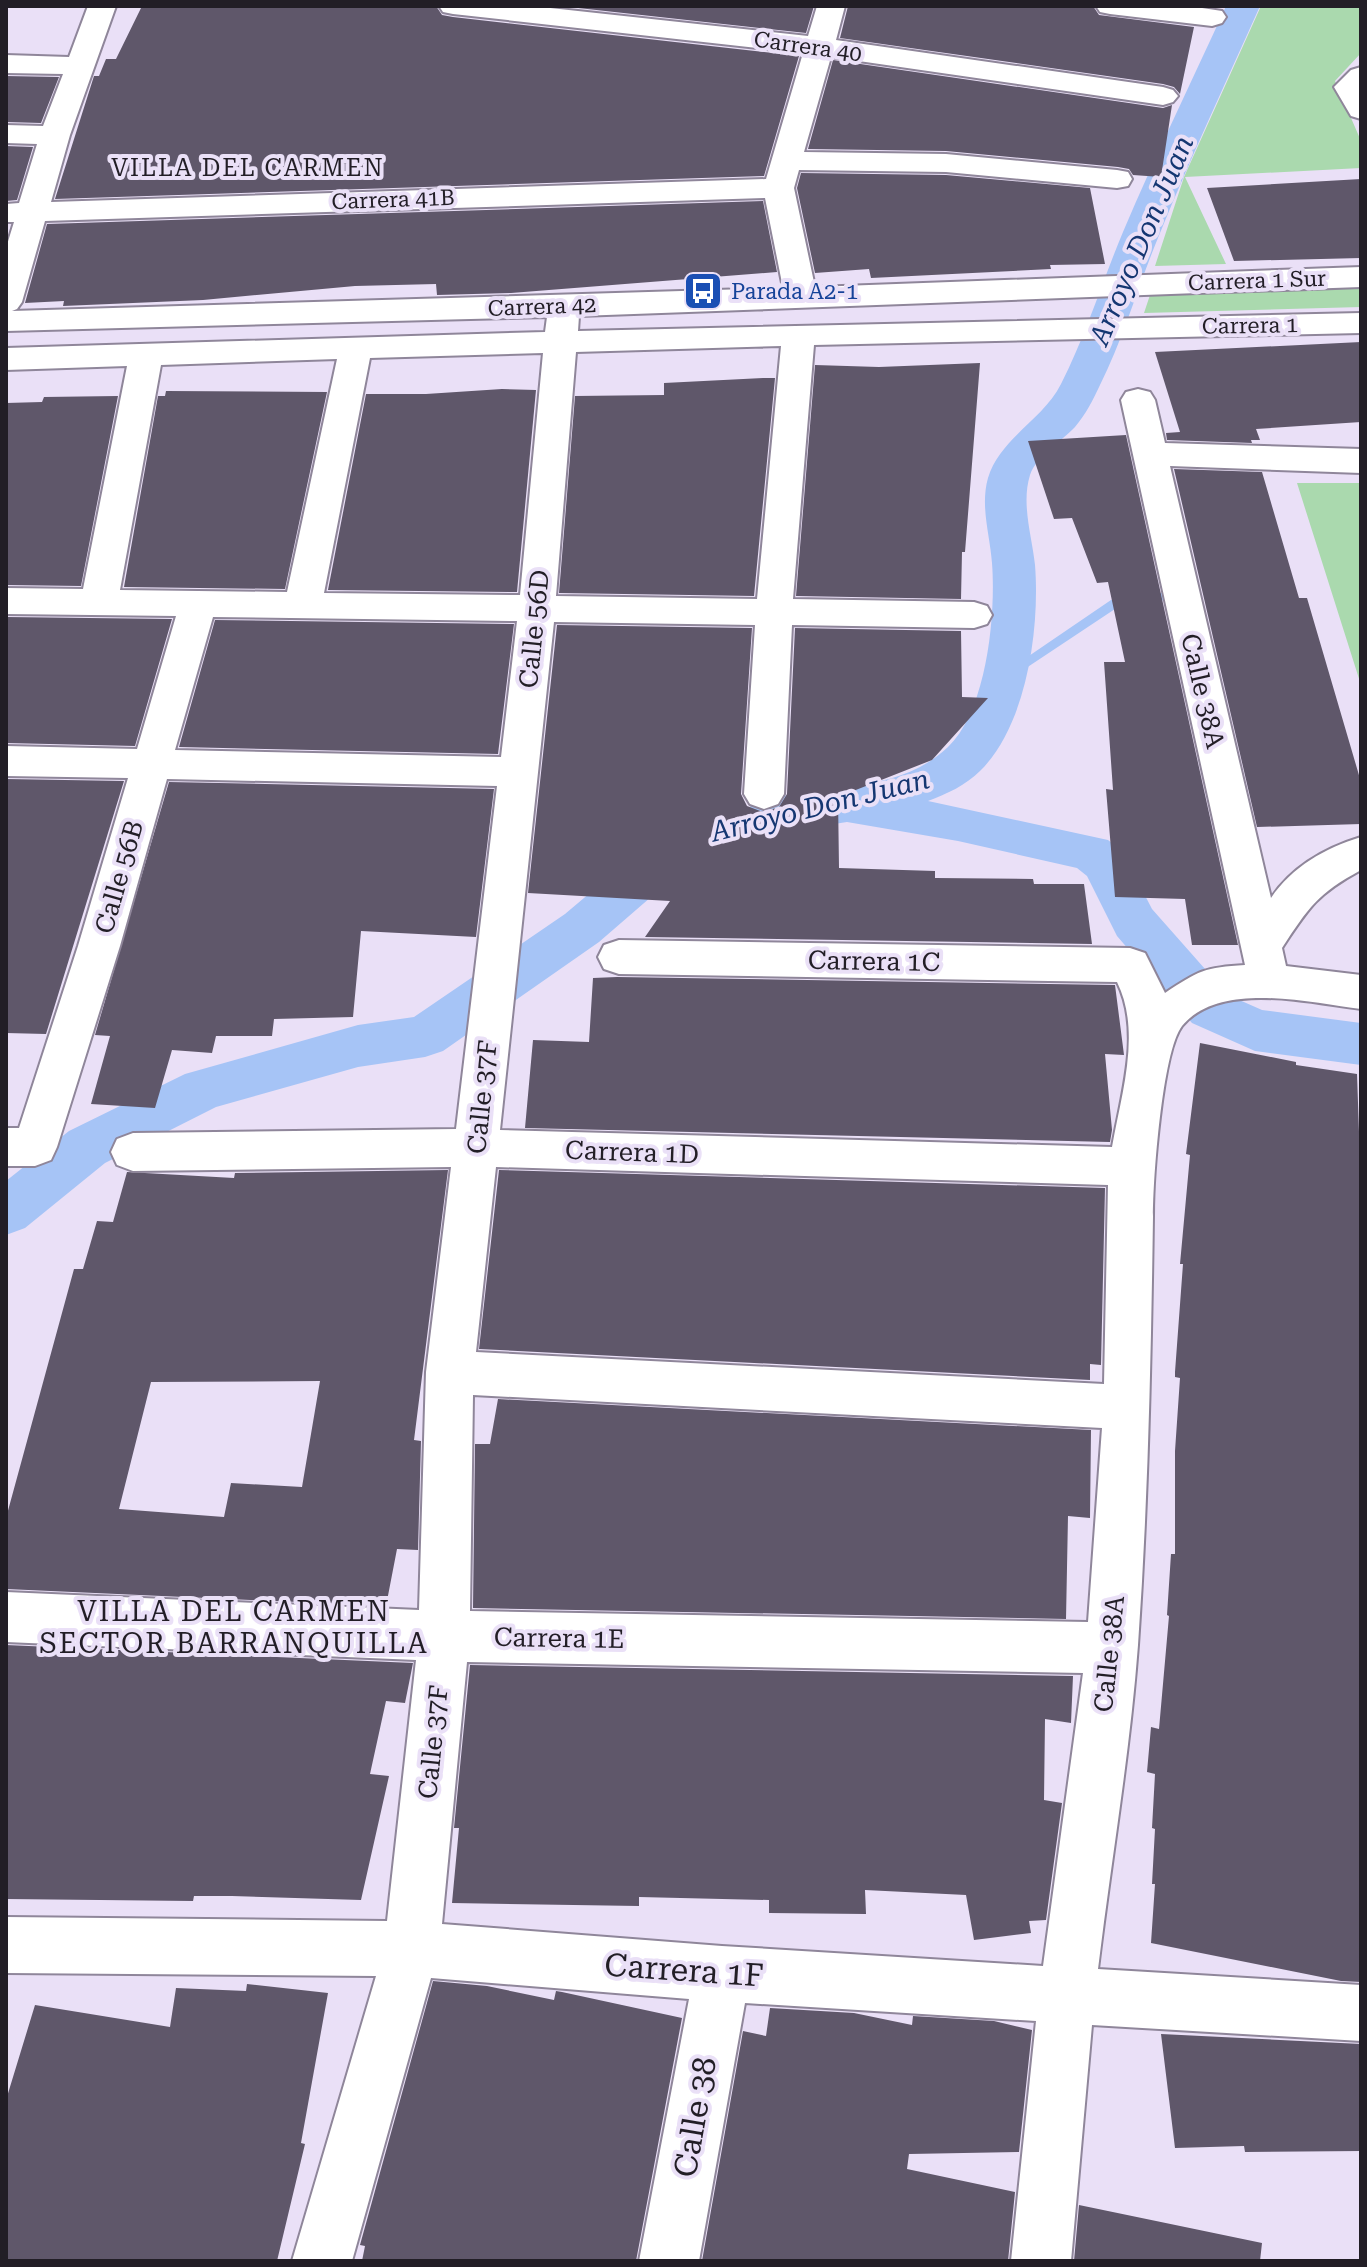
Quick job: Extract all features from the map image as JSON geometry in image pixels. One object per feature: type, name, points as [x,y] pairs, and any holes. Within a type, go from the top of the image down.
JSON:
[{"type":"street","points":[[6,302],[19,212],[55,135],[102,6]]},
{"type":"street","name":"Carrera 40","points":[[453,6],[660,17],[821,49],[1163,96]]},
{"type":"street","points":[[801,297],[783,175],[831,6]]},
{"type":"street","points":[[1110,6],[1212,17]]},
{"type":"street","points":[[6,64],[80,66]]},
{"type":"street","points":[[6,134],[55,135]]},
{"type":"street","name":"Carrera 41B","points":[[19,212],[783,175],[946,163],[1117,179]]},
{"type":"street","name":"Carrera 1 Sur","points":[[1077,286],[1361,277]]},
{"type":"street","name":"Carrera 42","points":[[6,321],[564,306],[1077,286]]},
{"type":"street","name":"Calle 56D","points":[[498,951],[537,609],[564,306]]},
{"type":"street","name":"Carrera 1","points":[[1067,329],[1361,323]]},
{"type":"street","name":"Carrera 42","points":[[6,359],[1067,329]]},
{"type":"street","points":[[764,794],[774,612],[798,335]]},
{"type":"street","points":[[303,604],[356,347]]},
{"type":"street","points":[[99,602],[146,354]]},
{"type":"street","name":"Calle 38A","points":[[1138,400],[1265,964]]},
{"type":"street","points":[[1150,454],[1361,461]]},
{"type":"street","points":[[6,601],[974,615]]},
{"type":"street","name":"Calle 56B","points":[[20,1147],[152,764],[198,604]]},
{"type":"street","points":[[6,761],[518,772]]},
{"type":"street","points":[[1265,964],[1298,890],[1317,875],[1361,852]]},
{"type":"street","name":"Calle 37F","points":[[322,2261],[412,1949],[444,1636],[450,1372],[498,951]]},
{"type":"street","name":"Carrera 1C","points":[[619,957],[1130,965]]},
{"type":"street","points":[[1160,1030],[1211,984],[1265,964],[1361,992]]},
{"type":"street","name":"Calle 38A","points":[[1041,2261],[1067,1994],[1112,1648],[1127,1407],[1131,1167],[1160,1030],[1130,965]]},
{"type":"street","name":"Carrera 1D","points":[[133,1152],[477,1148],[1131,1167]]},
{"type":"street","points":[[450,1372],[1127,1407]]},
{"type":"street","name":"Carrera 1E","points":[[6,1617],[444,1636],[1112,1648]]},
{"type":"street","name":"Carrera 1F","points":[[6,1945],[412,1949],[722,1974],[1361,2013]]},
{"type":"street","name":"Calle 38","points":[[669,2261],[722,1974]]},
{"type":"green space","points":[[1261,6],[1361,6],[1361,53],[1335,81],[1361,141],[1361,168],[1185,177],[1226,264],[1155,266],[1184,177]]},
{"type":"green space","points":[[1361,288],[1361,307],[1144,313],[1150,295]]},
{"type":"green space","points":[[1297,483],[1361,483],[1361,685]]},
{"type":"building","points":[[142,6],[436,6],[442,15],[453,17],[799,56],[764,176],[55,199],[94,76],[99,76],[106,59],[116,59]]},
{"type":"building","points":[[560,6],[814,6],[806,33]]},
{"type":"building","points":[[848,6],[1093,6],[1099,15],[1194,27],[1180,94],[1174,87],[1163,84],[840,38]]},
{"type":"building","points":[[833,60],[1163,108],[1172,105],[1161,177],[1133,175],[1129,169],[1118,167],[946,151],[808,149]]},
{"type":"building","points":[[6,76],[59,77],[41,123],[6,122]]},
{"type":"building","points":[[6,146],[33,147],[17,200],[6,201]]},
{"type":"building","points":[[801,173],[946,175],[1090,188],[1105,264],[871,278],[869,269],[815,273],[797,188]]},
{"type":"building","points":[[1361,179],[1361,258],[1234,261],[1207,188]]},
{"type":"building","points":[[763,201],[777,272],[511,293],[437,295],[436,284],[355,286],[203,300],[63,306],[64,301],[25,303],[47,224]]},
{"type":"building","points":[[1361,342],[1361,422],[1256,429],[1260,440],[1251,440],[1252,443],[1167,440],[1166,433],[1180,432],[1155,352]]},
{"type":"building","points":[[980,363],[965,552],[962,552],[961,599],[796,596],[815,365],[879,367]]},
{"type":"building","points":[[775,378],[754,596],[559,593],[575,396],[664,395],[664,383]]},
{"type":"building","points":[[536,390],[517,592],[328,590],[366,394]]},
{"type":"building","points":[[166,391],[327,392],[285,589],[124,587],[158,396],[165,396]]},
{"type":"building","points":[[118,396],[81,586],[6,585],[6,403],[42,402],[44,397]]},
{"type":"building","points":[[1126,435],[1238,945],[1192,945],[1185,899],[1115,897],[1106,789],[1113,790],[1104,662],[1125,662],[1108,582],[1097,583],[1072,518],[1054,519],[1028,441]]},
{"type":"building","points":[[1174,469],[1262,472],[1299,598],[1307,598],[1361,782],[1361,824],[1257,827]]},
{"type":"building","points":[[6,617],[172,619],[135,746],[6,743]]},
{"type":"building","points":[[215,620],[514,624],[498,754],[179,747]]},
{"type":"building","points":[[557,625],[752,628],[741,794],[747,806],[763,812],[779,807],[787,794],[795,628],[961,631],[962,697],[988,698],[932,760],[838,797],[839,868],[935,871],[935,878],[1033,879],[1034,884],[1084,884],[1092,944],[645,937],[670,901],[528,893]]},
{"type":"building","points":[[6,779],[124,781],[46,1034],[6,1033]]},
{"type":"building","points":[[169,782],[494,789],[476,937],[361,931],[353,1017],[274,1019],[272,1036],[216,1036],[212,1053],[172,1050],[155,1108],[91,1104],[110,1036],[95,1035]]},
{"type":"building","points":[[593,978],[1115,985],[1124,1055],[1105,1054],[1112,1130],[1110,1142],[525,1128],[533,1040],[589,1042]]},
{"type":"building","points":[[1200,1043],[1296,1062],[1296,1065],[1357,1074],[1361,1189],[1361,1982],[1341,1981],[1151,1943],[1155,1884],[1152,1884],[1155,1829],[1152,1828],[1155,1774],[1147,1772],[1151,1727],[1159,1729],[1171,1554],[1175,1554],[1175,1451],[1180,1378],[1175,1377],[1175,1372],[1183,1264],[1180,1264],[1190,1155],[1186,1154]]},
{"type":"building","points":[[448,1170],[414,1440],[421,1441],[418,1550],[397,1549],[386,1606],[6,1589],[6,1518],[74,1269],[83,1269],[97,1221],[113,1222],[127,1172],[234,1178],[235,1173]],"holes":[[[320,1381],[302,1487],[231,1483],[224,1517],[119,1509],[151,1382]]]},
{"type":"building","points":[[499,1170],[1105,1188],[1101,1365],[1090,1364],[1090,1380],[479,1349]]},
{"type":"building","points":[[498,1399],[1091,1430],[1090,1518],[1068,1516],[1066,1619],[473,1608],[475,1444],[490,1444]]},
{"type":"building","points":[[6,1645],[413,1663],[405,1703],[386,1701],[370,1774],[389,1776],[361,1900],[232,1896],[194,1896],[193,1901],[6,1899]]},
{"type":"building","points":[[470,1665],[1073,1676],[1071,1723],[1045,1719],[1044,1800],[1062,1803],[1046,1920],[1029,1921],[1031,1933],[974,1940],[966,1895],[865,1890],[866,1914],[769,1913],[769,1900],[639,1897],[639,1906],[452,1903],[459,1828],[454,1828]]},
{"type":"building","points":[[433,1981],[487,1986],[554,2000],[556,1991],[682,2018],[636,2261],[362,2261],[365,2246],[360,2245]]},
{"type":"building","points":[[247,1984],[328,1993],[301,2143],[305,2144],[277,2261],[6,2261],[6,2100],[35,2005],[170,2027],[176,1988],[246,1991]]},
{"type":"building","points":[[770,2008],[854,2013],[912,2025],[913,2016],[994,2021],[1032,2030],[1019,2152],[909,2154],[907,2169],[1015,2192],[1008,2261],[702,2261],[743,2031],[766,2036]]},
{"type":"building","points":[[1161,2034],[1361,2044],[1361,2151],[1245,2152],[1244,2146],[1175,2148]]},
{"type":"building","points":[[1079,2205],[1262,2243],[1260,2261],[1074,2261]]},
{"type":"waterway","name":"Arroyo Don Juan","points":[[769,816],[859,802],[925,784],[945,774],[965,758],[981,737],[1002,685],[1012,628],[1014,576],[1006,511],[1010,474],[1028,448],[1066,411],[1081,384],[1145,224],[1243,6]]},
{"type":"waterway","points":[[1004,677],[1115,603],[1181,594]]},
{"type":"waterway","points":[[863,809],[958,823],[1091,853],[1105,864],[1134,922],[1210,1009],[1255,1030],[1361,1044]]},
{"type":"waterway","name":"Arroyo Don Juan","points":[[6,1212],[87,1147],[203,1089],[358,1046],[425,1036],[582,928],[671,852]]},
{"type":"place","name":"Parada A2-1","points":[[703,291]]},
{"type":"district","name":"VILLA DEL CARMEN","points":[[248,168]]},
{"type":"district","name":"VILLA DEL CARMEN SECTOR BARRANQUILLA","points":[[234,1627]]}]
